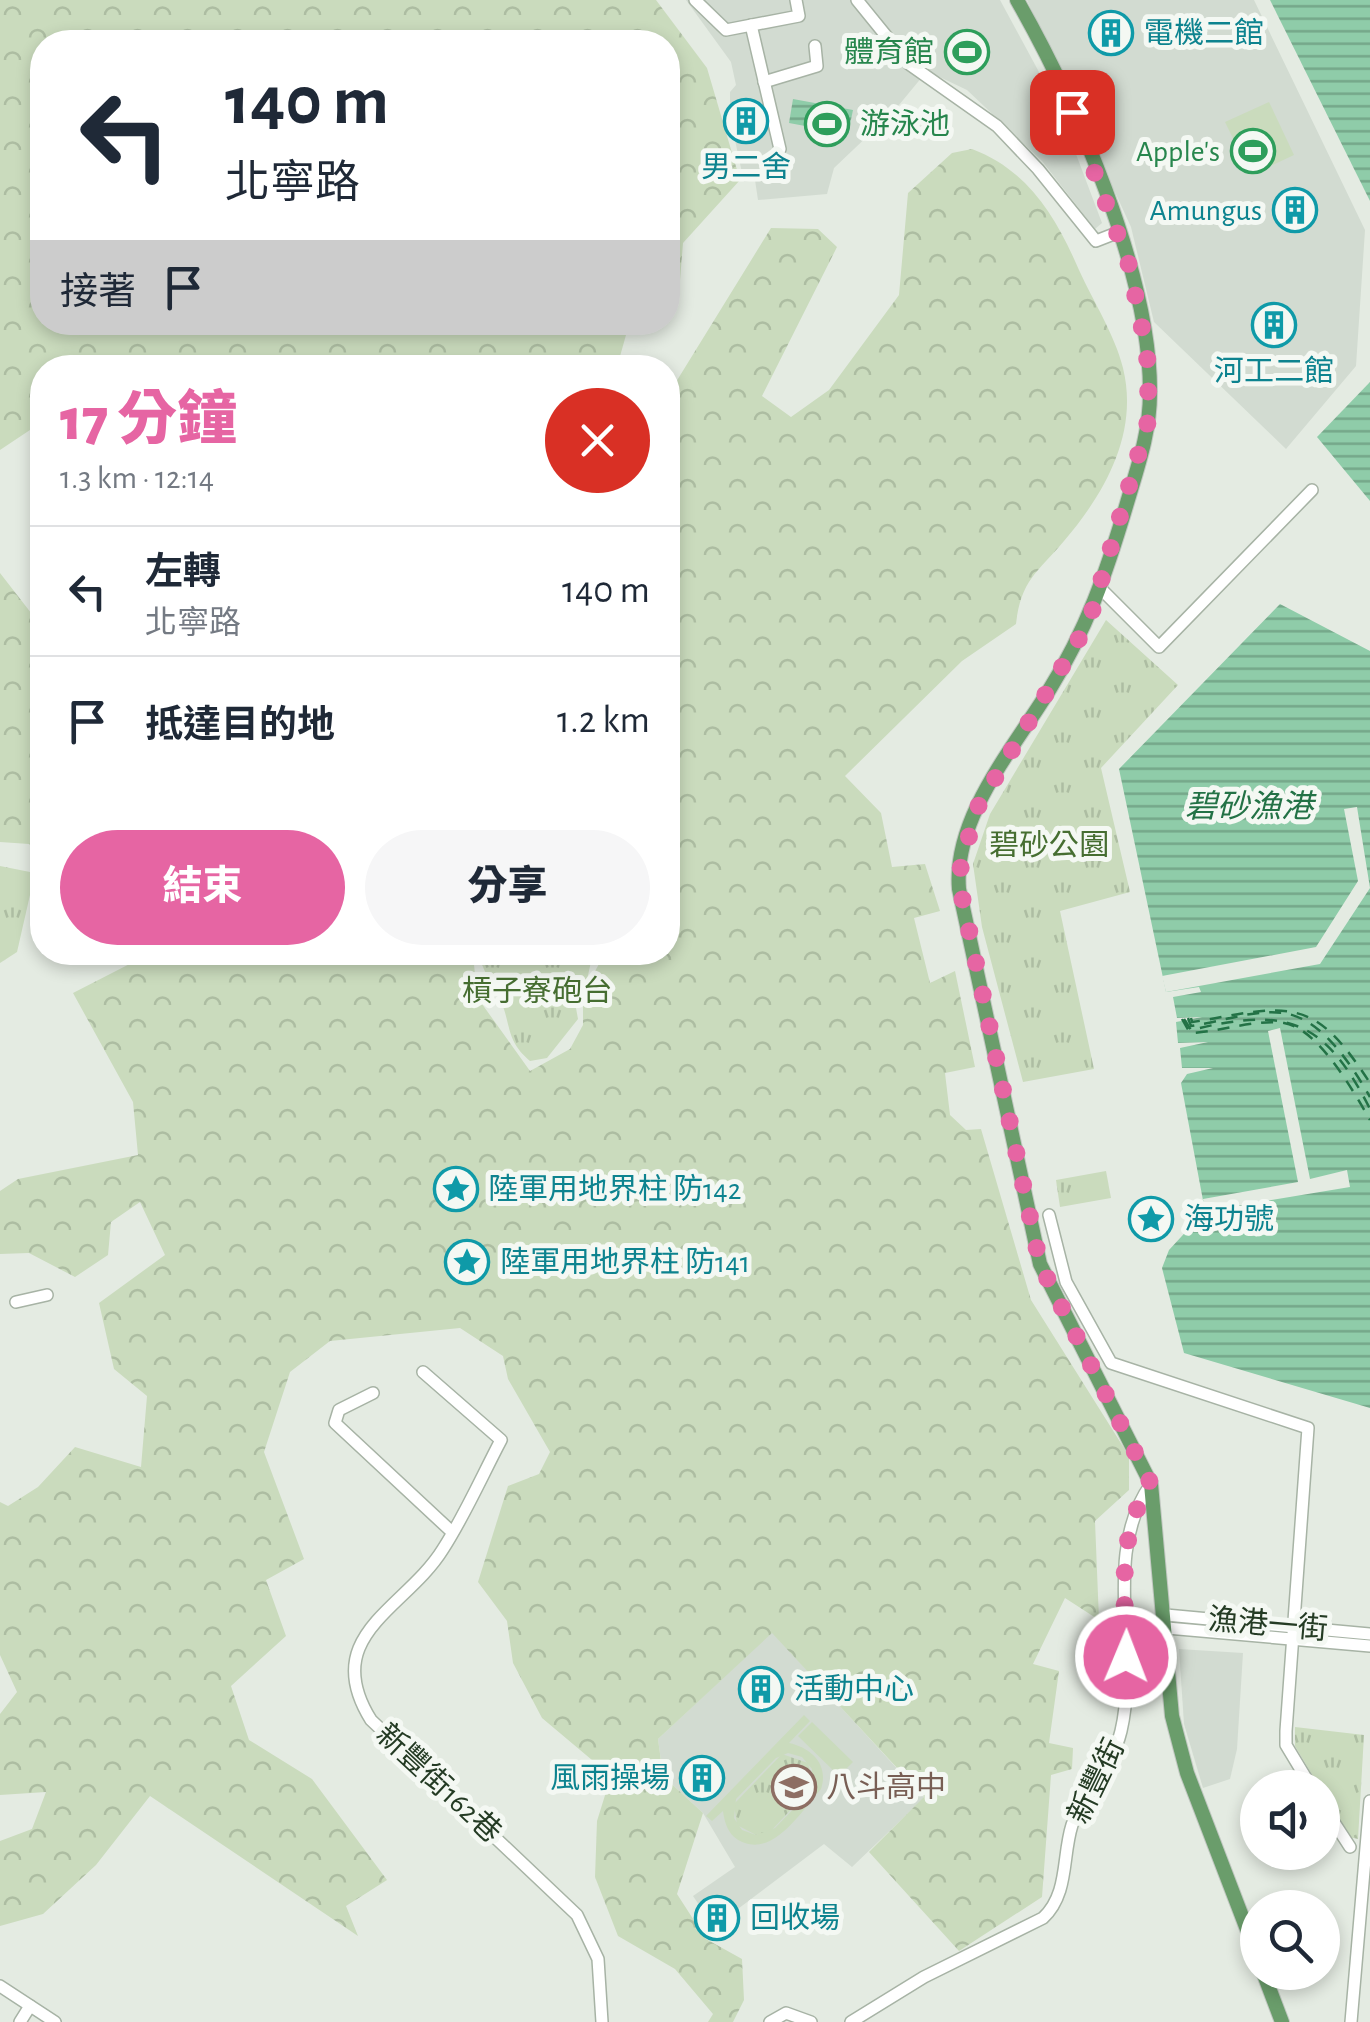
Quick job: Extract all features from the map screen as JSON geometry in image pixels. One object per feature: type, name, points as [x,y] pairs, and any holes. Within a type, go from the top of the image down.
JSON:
[{"type":"main road","points":[[1017,0],[1058,76],[1119,232],[1147,352],[1150,405],[1144,448],[1101,589],[1080,640],[976,810],[958,878],[1040,1264],[1151,1484],[1177,1737],[1240,1909]]},
{"type":"main road","points":[[1270,1990],[1282,2022]]},
{"type":"street","points":[[694,0],[726,30],[800,16],[796,0]]},
{"type":"street","points":[[856,0],[890,45],[925,77],[997,126],[1038,169],[1096,241],[1119,232]]},
{"type":"street","points":[[750,26],[780,150]]},
{"type":"street","points":[[764,82],[816,66],[815,46]]},
{"type":"street","points":[[1101,589],[1159,647],[1312,490]]},
{"type":"street","points":[[1049,1215],[1066,1282],[1110,1363],[1308,1428],[1286,1745],[1301,1770]]},
{"type":"street","points":[[16,1302],[47,1294]]},
{"type":"street","name":"新豐街162巷","points":[[423,1372],[500,1440],[433,1562],[366,1631],[356,1665],[360,1702],[372,1720],[577,1915],[598,1959],[602,2022]]},
{"type":"street","points":[[373,1394],[339,1410],[335,1423],[452,1532]]},
{"type":"street","name":"新豐街","points":[[850,2022],[924,1977],[1043,1918],[1056,1906],[1072,1826],[1105,1774],[1122,1725],[1126,1541],[1136,1506],[1151,1484]]},
{"type":"street","name":"漁港一街","points":[[1167,1622],[1292,1625],[1370,1634]]},
{"type":"street","name":"漁港一街","points":[[1167,1622],[1292,1640],[1370,1646]]},
{"type":"street","points":[[1351,2022],[1370,1800]]},
{"type":"street","points":[[1340,1832],[1350,1847]]},
{"type":"street","points":[[0,1986],[55,2022]]},
{"type":"street","points":[[20,2022],[30,2006]]},
{"type":"street","points":[[770,2022],[786,2013],[811,2022]]},
{"type":"shaded area","points":[[686,0],[1000,0],[1059,109],[1102,223],[1095,229],[1042,161],[967,90],[927,71],[894,111],[834,168],[827,194],[758,200],[755,180],[744,182],[730,117],[730,92],[736,85],[731,62]]},
{"type":"shaded area","points":[[1027,0],[1254,0],[1365,230],[1356,366],[1286,449],[1154,322],[1131,227]]},
{"type":"shaded area","name":"八斗高中","points":[[772,1632],[924,1798],[852,1867],[824,1844],[714,1927],[693,1896],[735,1867],[703,1813],[663,1776],[658,1739]]},
{"type":"shaded area","points":[[1179,1649],[1243,1653],[1237,1749],[1230,1779],[1203,1788],[1184,1724]]},
{"type":"green space","points":[[0,0],[656,0],[678,30],[30,30],[30,335],[626,335],[620,355],[30,355],[30,430],[0,450]]},
{"type":"green space","points":[[680,32],[707,68],[740,180],[683,243],[680,280]]},
{"type":"green space","points":[[1269,102],[1294,155],[1251,175],[1225,122]]},
{"type":"green space","points":[[972,149],[992,158],[1024,183],[1050,214],[1109,331],[1127,392],[1122,439],[1105,482],[1079,522],[1026,587],[1016,624],[962,661],[845,776],[881,813],[892,867],[925,864],[940,911],[914,918],[930,983],[955,971],[975,1067],[945,1073],[950,1115],[966,1130],[981,1129],[1031,1300],[1129,1456],[1129,1490],[1095,1521],[1099,1620],[1065,1598],[1033,1664],[1059,1671],[1049,1743],[1073,1748],[1072,1769],[1051,1775],[1042,1897],[959,1951],[869,1852],[924,1797],[772,1633],[658,1739],[663,1776],[703,1813],[677,1894],[706,1939],[742,1959],[744,2000],[733,2022],[708,2022],[713,2014],[675,1969],[618,1936],[595,1877],[597,1821],[611,1776],[542,1718],[513,1663],[507,1621],[478,1582],[508,1486],[539,1474],[550,1452],[508,1379],[503,1356],[460,1328],[330,1341],[290,1372],[264,1452],[304,1559],[266,1580],[286,1636],[231,1686],[249,1740],[312,1779],[387,1880],[346,1906],[358,1936],[150,1796],[96,1865],[43,1914],[0,1926],[0,1841],[32,1829],[46,1792],[0,1795],[0,1714],[17,1692],[0,1655],[0,1502],[8,1506],[38,1487],[75,1447],[141,1467],[147,1396],[114,1369],[99,1303],[165,1255],[140,1202],[111,1222],[108,1255],[75,1277],[29,1253],[0,1254],[0,1191],[18,1179],[138,1155],[133,1102],[73,993],[128,965],[474,965],[477,997],[530,1071],[570,1049],[583,1025],[583,993],[598,965],[680,965],[680,376],[771,228],[818,229],[837,247],[762,396],[791,417],[829,390],[899,295],[908,193],[952,153]]},
{"type":"green space","points":[[0,573],[30,612],[30,845],[0,842]]},
{"type":"green space","name":"碧砂公園","points":[[1106,620],[1178,685],[1101,768],[1130,892],[1060,911],[1094,1069],[1023,1082],[982,927],[973,864],[990,814]]},
{"type":"green space","points":[[0,866],[30,872],[30,895],[17,952],[0,963]]},
{"type":"green space","name":"槓子寮砲台","points":[[483,965],[590,965],[587,980],[574,997],[578,1019],[547,1058],[530,1061],[516,1045],[503,1006]]},
{"type":"green space","points":[[1106,1171],[1111,1198],[1060,1207],[1056,1180]]},
{"type":"green space","points":[[804,1715],[810,1721],[789,1743],[817,1759],[823,1780],[821,1789],[788,1828],[756,1845],[732,1835],[723,1811],[712,1821],[706,1816]],"holes":[[[788,1753],[802,1757],[812,1769],[810,1792],[775,1828],[756,1835],[742,1830],[734,1818],[736,1799],[776,1758]]]},
{"type":"green space","points":[[812,1722],[853,1762],[839,1776],[798,1736]]},
{"type":"green space","points":[[1295,1727],[1364,1735],[1358,1839],[1349,1837],[1340,1822],[1340,1770],[1309,1770],[1295,1746]]},
{"type":"green space","points":[[782,1754],[808,1763],[814,1785],[769,1833],[756,1835],[737,1825],[734,1804]]},
{"type":"water","points":[[1270,0],[1370,0],[1370,201]]},
{"type":"water","points":[[793,99],[853,110],[848,134],[789,123]]},
{"type":"water","points":[[1370,382],[1370,501],[1317,437]]},
{"type":"water","name":"碧砂漁港","points":[[1280,604],[1370,651],[1370,1408],[1184,1353],[1162,1268],[1169,1250],[1205,1211],[1181,1083],[1187,1074],[1213,1068],[1182,1068],[1180,1048],[1208,1042],[1178,1043],[1176,1022],[1202,1017],[1177,1018],[1173,997],[1201,992],[1199,987],[1166,992],[1119,769]]},
{"type":"pier","points":[[1357,807],[1370,888],[1320,964],[1166,992],[1162,976],[1316,947],[1358,881],[1344,809]]},
{"type":"pier","points":[[1280,1028],[1310,1179],[1347,1170],[1350,1187],[1205,1211],[1203,1199],[1298,1182],[1268,1031]]},
{"type":"ferry route","points":[[1191,1018],[1192,1022],[1262,1011],[1302,1015],[1335,1037],[1370,1083]]},
{"type":"ferry route","points":[[1188,1018],[1191,1026],[1260,1013],[1297,1017],[1334,1045],[1370,1097]]},
{"type":"ferry route","points":[[1182,1019],[1190,1033],[1261,1023],[1297,1027],[1334,1063],[1370,1120]]},
{"type":"ferry route","points":[[1184,1019],[1191,1030],[1253,1020],[1299,1027],[1336,1055],[1370,1109]]},
{"type":"place","name":"電機二館","points":[[1111,33]]},
{"type":"place","name":"體育館","points":[[967,52]]},
{"type":"place","name":"男二舍","points":[[746,121]]},
{"type":"place","name":"游泳池","points":[[827,124]]},
{"type":"place","name":"Apple's","points":[[1253,151]]},
{"type":"place","name":"Amungus","points":[[1295,210]]},
{"type":"place","name":"河工二館","points":[[1274,325]]},
{"type":"place","name":"陸軍用地界柱 防142","points":[[456,1189]]},
{"type":"place","name":"海功號","points":[[1151,1219]]},
{"type":"place","name":"陸軍用地界柱 防141","points":[[467,1262]]},
{"type":"place","name":"活動中心","points":[[761,1689]]},
{"type":"place","name":"風雨操場","points":[[702,1778]]},
{"type":"place","name":"八斗高中","points":[[794,1787]]},
{"type":"place","name":"回收場","points":[[717,1918]]},
{"type":"route","points":[[1072,112],[1129,265],[1147,352],[1149,418],[1144,448],[1089,622],[976,810],[958,878],[1040,1264],[1151,1484],[1136,1506],[1126,1541],[1126,1657]]}]
